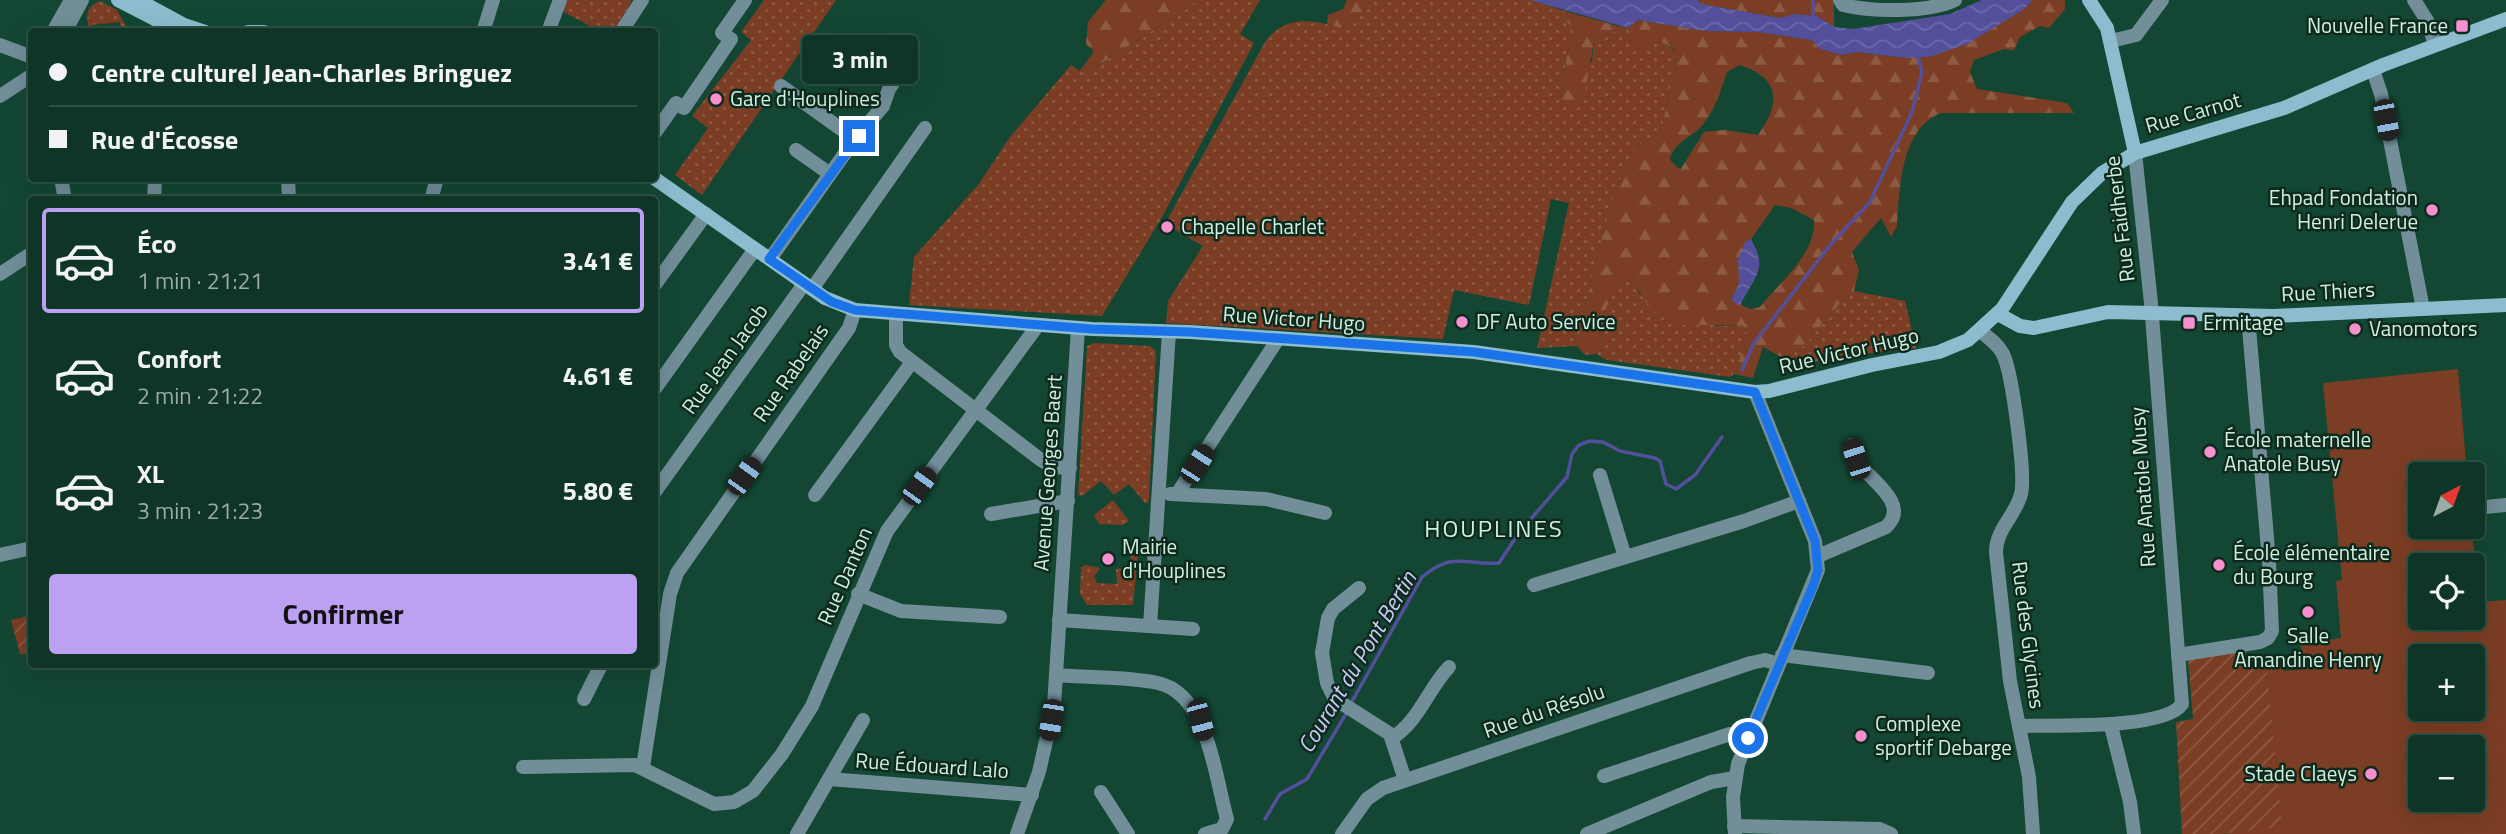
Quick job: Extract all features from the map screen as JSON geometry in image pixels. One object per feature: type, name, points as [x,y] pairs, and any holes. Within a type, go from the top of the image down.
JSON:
[{"type":"main road","points":[[118,0],[165,24],[185,28]]},
{"type":"main road","points":[[138,0],[165,24]]},
{"type":"main road","name":"Rue Faidherbe","points":[[2089,0],[2105,22],[2111,41],[2135,153]]},
{"type":"main road","name":"Rue Carnot","points":[[1963,343],[1998,314],[2072,202],[2102,173],[2135,153],[2284,108],[2435,45],[2506,19]]},
{"type":"main road","name":"Rue Victor Hugo","points":[[658,181],[832,302],[855,310],[1078,328],[1487,353],[1755,392],[1933,353],[1963,343]]},
{"type":"main road","name":"Rue Thiers","points":[[1998,314],[2021,326],[2034,328],[2096,313],[2248,316],[2506,304]]},
{"type":"street","points":[[55,28],[71,0]]},
{"type":"street","points":[[67,28],[82,0]]},
{"type":"street","points":[[484,28],[493,0]]},
{"type":"street","points":[[550,28],[560,0]]},
{"type":"street","points":[[624,28],[642,0]]},
{"type":"street","points":[[658,128],[676,103],[684,108],[731,39],[722,33],[745,0]]},
{"type":"street","points":[[1840,0],[1843,5],[1861,10],[1927,8],[1955,0]]},
{"type":"street","points":[[2111,41],[2136,35],[2162,0]]},
{"type":"street","points":[[2418,6],[2435,45]]},
{"type":"street","points":[[0,45],[28,56]]},
{"type":"street","points":[[769,259],[855,139],[883,106],[889,89],[911,56]]},
{"type":"street","points":[[2373,70],[2380,87],[2423,309]]},
{"type":"street","points":[[0,96],[28,76]]},
{"type":"street","points":[[781,86],[855,139]]},
{"type":"street","name":"Rue Jean Jacob","points":[[658,488],[925,128]]},
{"type":"street","points":[[796,150],[830,174]]},
{"type":"street","name":"Rue Faidherbe","points":[[2135,153],[2152,315]]},
{"type":"street","points":[[658,280],[706,214]]},
{"type":"street","points":[[658,384],[755,249]]},
{"type":"street","points":[[0,274],[28,256]]},
{"type":"street","name":"Rue Rabelais","points":[[643,767],[670,594],[677,573],[849,328],[855,310]]},
{"type":"street","points":[[897,315],[895,345],[912,362],[1048,465],[1070,468]]},
{"type":"street","name":"Rue Anatole Musy","points":[[2111,726],[2179,708],[2183,698],[2152,315]]},
{"type":"street","points":[[2178,655],[2256,643],[2268,638],[2272,631],[2269,561],[2248,316]]},
{"type":"street","name":"Rue Danton","points":[[643,767],[703,801],[720,805],[734,802],[753,791],[788,745],[812,706],[887,531],[1038,325]]},
{"type":"street","name":"Avenue Georges Baert","points":[[1017,834],[1032,795],[1049,733],[1056,675],[1078,328]]},
{"type":"street","name":"Rue des Glycines","points":[[1980,331],[1997,345],[2004,358],[2023,472],[2021,497],[2002,529],[1996,546],[2009,673],[2029,778],[2033,834]]},
{"type":"street","points":[[1150,626],[1169,332]]},
{"type":"street","points":[[1177,495],[1278,339]]},
{"type":"street","points":[[815,495],[912,362]]},
{"type":"street","points":[[1755,392],[1818,556],[1813,586],[1748,738],[1735,778],[1735,830],[1876,829],[1891,834]]},
{"type":"street","points":[[1818,556],[1886,527],[1893,520],[1894,510],[1888,494],[1860,464],[1852,445]]},
{"type":"street","points":[[1600,475],[1625,557]]},
{"type":"street","points":[[1158,494],[1266,499],[1325,513]]},
{"type":"street","points":[[991,514],[1068,501]]},
{"type":"street","points":[[1534,585],[1744,522],[1799,501]]},
{"type":"street","points":[[2485,507],[2506,505]]},
{"type":"street","points":[[0,543],[6,554],[28,549]]},
{"type":"street","points":[[1359,588],[1329,613],[1322,646],[1328,690],[1340,702],[1383,726],[1392,738],[1405,780]]},
{"type":"street","points":[[858,594],[901,611],[1000,617]]},
{"type":"street","points":[[1059,620],[1193,629]]},
{"type":"street","name":"Rue du Résolu","points":[[1342,834],[1372,794],[1405,780],[1751,663],[1781,659],[1928,673]]},
{"type":"street","points":[[1392,738],[1407,727],[1439,678],[1450,667]]},
{"type":"street","points":[[584,699],[600,668]]},
{"type":"street","points":[[1056,675],[1155,682],[1185,698],[1200,720],[1227,819],[1222,829],[1211,833]]},
{"type":"street","points":[[797,834],[863,720]]},
{"type":"street","points":[[2019,726],[2111,726],[2130,803],[2134,834]]},
{"type":"street","points":[[1604,776],[1730,734],[1748,738]]},
{"type":"street","points":[[523,767],[629,764],[643,767]]},
{"type":"street","points":[[1587,834],[1711,782],[1735,778]]},
{"type":"street","name":"Rue Édouard Lalo","points":[[829,779],[1032,795]]},
{"type":"street","points":[[1101,792],[1128,834]]},
{"type":"green space","points":[[566,0],[632,1],[616,28],[593,28],[562,11]]},
{"type":"green space","points":[[764,0],[836,0],[702,195],[675,175],[708,128],[692,116],[751,40],[741,32]]},
{"type":"green space","points":[[1106,0],[1199,0],[1088,72],[1085,64],[1094,51],[1086,44],[1088,22]]},
{"type":"green space","points":[[1199,0],[1260,0],[1240,34],[1254,43],[1161,219],[1102,316],[909,305],[914,257],[978,185],[1010,137],[1071,65],[1079,71],[1085,64],[1088,72]]},
{"type":"green space","points":[[1347,0],[1371,0],[1348,30],[1327,24],[1328,15],[1343,9]]},
{"type":"green space","points":[[1371,0],[1530,0],[1568,12],[1566,22],[1577,29],[1567,55],[1561,101],[1592,61],[1595,35],[1617,31],[1618,26],[1628,28],[1636,45],[1660,41],[1675,51],[1674,73],[1661,131],[1638,146],[1619,182],[1577,346],[1537,348],[1569,203],[1551,199],[1529,305],[1454,290],[1443,339],[1166,323],[1168,301],[1203,246],[1165,224],[1265,42],[1283,26],[1303,21],[1348,30]]},
{"type":"green space","points":[[1697,0],[1834,0],[1834,27],[1817,16],[1795,14],[1780,18],[1701,4]]},
{"type":"green space","points":[[2033,0],[2065,0],[2065,9],[2049,28],[2040,26],[2020,37],[2014,50],[2004,49],[1974,60],[1970,72],[1977,89],[2067,103],[2074,113],[1941,113],[1927,121],[1917,132],[1905,161],[1897,226],[1891,237],[1881,218],[1852,252],[1859,270],[1854,291],[1795,353],[1785,359],[1763,347],[1753,378],[1734,374],[1748,335],[1742,325],[1681,325],[1652,311],[1631,280],[1618,277],[1599,328],[1602,349],[1596,354],[1585,355],[1577,346],[1619,182],[1638,146],[1661,131],[1674,73],[1675,50],[1660,41],[1643,49],[1636,46],[1628,28],[1638,20],[1705,31],[1758,32],[1812,40],[1820,49],[1842,55],[1857,52],[1906,58],[2023,10]],"holes":[[[1739,65],[1753,70],[1770,84],[1773,102],[1766,123],[1758,135],[1724,130],[1704,132],[1680,170],[1670,160],[1674,149],[1705,122],[1727,72]],[[1775,205],[1791,208],[1814,220],[1813,232],[1795,267],[1760,307],[1750,309],[1731,300],[1739,283],[1745,242],[1751,239]]]},
{"type":"green space","points":[[100,1],[117,10],[127,28],[121,28],[120,22],[92,25],[92,28],[89,28],[87,17]]},
{"type":"green space","points":[[1568,12],[1618,26],[1617,31],[1595,36],[1584,96],[1569,111],[1561,101],[1567,55],[1577,29],[1566,22]]},
{"type":"green space","points":[[1618,277],[1631,279],[1640,295],[1716,326],[1742,325],[1748,335],[1734,374],[1730,377],[1607,360],[1596,354],[1602,349],[1599,328]]},
{"type":"green space","points":[[1854,291],[1905,301],[1916,348],[1828,358],[1789,369],[1785,359],[1804,345],[1835,308]]},
{"type":"green space","points":[[1094,343],[1150,346],[1156,351],[1149,500],[1146,504],[1129,484],[1114,495],[1101,481],[1082,496],[1078,495],[1087,346]]},
{"type":"green space","points":[[2458,369],[2466,462],[2408,462],[2408,539],[2473,539],[2474,553],[2408,553],[2408,630],[2485,630],[2485,602],[2506,600],[2506,834],[2222,834],[2282,827],[2267,665],[2283,664],[2284,671],[2302,669],[2301,644],[2341,638],[2336,581],[2342,580],[2323,383]]},
{"type":"green space","points":[[1113,500],[1129,521],[1123,525],[1099,524],[1094,515]]},
{"type":"green space","points":[[1131,553],[1138,555],[1133,605],[1087,605],[1080,594],[1081,567],[1086,565],[1100,568],[1094,577],[1097,583],[1117,584],[1116,569],[1130,567]]},
{"type":"green space","points":[[28,616],[28,654],[20,654],[11,620]]},
{"type":"green space","points":[[2246,649],[2248,668],[2267,665],[2283,828],[2222,834],[2182,834],[2176,722],[2193,719],[2188,658]]},
{"type":"water","points":[[1530,0],[1697,0],[1701,4],[1780,18],[1795,14],[1817,16],[1834,27],[1853,29],[1950,14],[1982,0],[2033,0],[2023,10],[1967,44],[1929,57],[1906,58],[1857,52],[1842,55],[1820,49],[1812,40],[1758,32],[1705,31],[1638,20],[1628,28]]},
{"type":"water","points":[[1751,239],[1759,259],[1758,273],[1740,306],[1731,300],[1739,283],[1738,259],[1745,242]]},
{"type":"waterway","name":"Courant du Pont Bertin","points":[[1813,0],[1813,19]]},
{"type":"waterway","name":"Courant du Pont Bertin","points":[[1742,370],[1754,343],[1831,244],[1870,202],[1912,112],[1922,72],[1917,53]]},
{"type":"waterway","name":"Courant du Pont Bertin","points":[[1350,705],[1422,577],[1442,564],[1451,562],[1499,563],[1518,534],[1567,477],[1572,454],[1579,445],[1590,441],[1603,442],[1620,451],[1655,458],[1660,461],[1666,484],[1676,489],[1695,475],[1722,437]]},
{"type":"waterway","name":"Courant du Pont Bertin","points":[[1265,819],[1280,794],[1307,779],[1347,712]]},
{"type":"place","name":"Nouvelle France","points":[[2462,26]]},
{"type":"place","name":"Gare d'Houplines","points":[[716,99]]},
{"type":"place","name":"Ehpad Fondation Henri Delerue","points":[[2432,210]]},
{"type":"place","name":"Chapelle Charlet","points":[[1167,227]]},
{"type":"place","name":"DF Auto Service","points":[[1462,322]]},
{"type":"place","name":"Ermitage","points":[[2189,323]]},
{"type":"place","name":"Vanomotors","points":[[2355,329]]},
{"type":"place","name":"École maternelle Anatole Busy","points":[[2210,452]]},
{"type":"place","name":"Mairie d'Houplines","points":[[1108,559]]},
{"type":"place","name":"École élémentaire du Bourg","points":[[2219,565]]},
{"type":"place","name":"Salle Amandine Henry","points":[[2308,612]]},
{"type":"place","name":"Complexe sportif Debarge","points":[[1861,736]]},
{"type":"place","name":"Stade Claeys","points":[[2371,774]]},
{"type":"district","name":"HOUPLINES","points":[[1494,529]]},
{"type":"route","points":[[859,136],[769,259],[825,298],[844,307],[897,315],[1092,329],[1190,332],[1487,353],[1755,392],[1815,541],[1818,570],[1748,738]]}]
